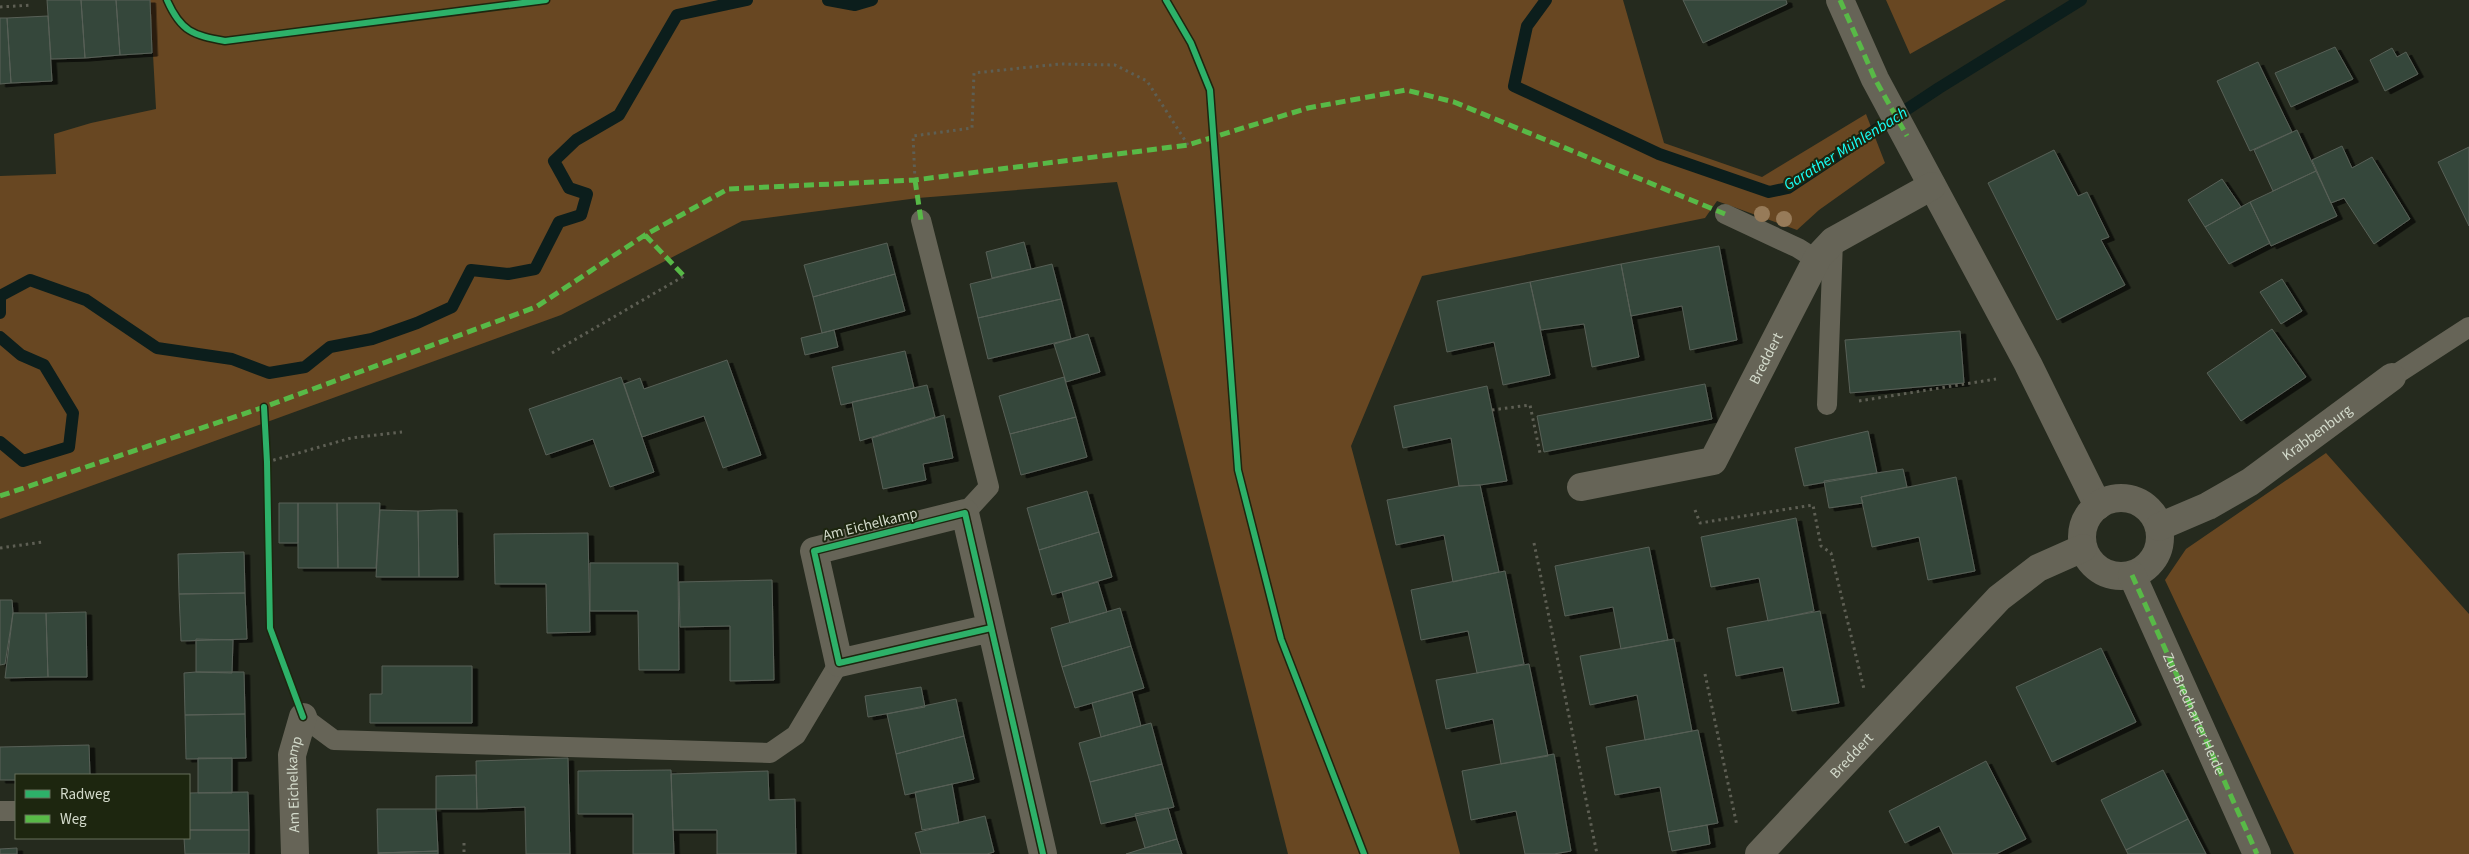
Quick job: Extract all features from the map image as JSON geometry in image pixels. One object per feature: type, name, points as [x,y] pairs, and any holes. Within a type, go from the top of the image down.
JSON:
[{"type":"street","points":[[1840,0],[1875,79],[2028,364],[2098,506]]},
{"type":"street","points":[[1825,250],[1932,186]]},
{"type":"street","name":"Breddert","points":[[1581,487],[1713,461],[1825,250]]},
{"type":"street","name":"Krabbenburg","points":[[2159,527],[2208,506],[2250,482],[2347,408],[2392,377]]},
{"type":"street","points":[[2122,498],[2136,501],[2147,508],[2159,527],[2160,544],[2156,556],[2148,567],[2123,577],[2110,575],[2098,570],[2088,561],[2083,548],[2084,524],[2098,506],[2109,499],[2122,498]]},
{"type":"street","points":[[965,513],[1043,854]]},
{"type":"street","name":"Am Eichelkamp","points":[[839,663],[814,551],[965,513]]},
{"type":"street","name":"Breddert","points":[[1759,854],[1999,598],[2038,568],[2083,548]]},
{"type":"street","name":"Zur Bredharter Heide","points":[[2132,574],[2257,854]]},
{"type":"street","points":[[839,663],[991,628]]},
{"type":"street","name":"Am Eichelkamp","points":[[294,854],[292,755],[303,717]]},
{"type":"lane","points":[[1725,214],[1798,248],[1825,250],[1827,405]]},
{"type":"lane","points":[[921,220],[989,488],[965,513]]},
{"type":"lane","name":"Krabbenburg","points":[[2392,377],[2469,327]]},
{"type":"lane","points":[[303,717],[334,740],[770,753],[796,736],[839,663]]},
{"type":"lane","points":[[0,811],[15,811]]},
{"type":"path","points":[[0,7],[32,5]]},
{"type":"path","points":[[915,180],[913,136],[972,128],[974,73],[1060,64],[1115,65],[1147,81],[1188,145]]},
{"type":"path","points":[[552,353],[684,276]]},
{"type":"path","points":[[1827,405],[1992,382],[1998,378]]},
{"type":"path","points":[[1492,410],[1530,405],[1540,453]]},
{"type":"path","points":[[267,462],[351,438],[402,432]]},
{"type":"path","points":[[267,452],[268,472]]},
{"type":"path","points":[[1695,510],[1700,523],[1813,505],[1821,546],[1831,553],[1864,691]]},
{"type":"path","points":[[0,548],[43,542]]},
{"type":"path","points":[[1534,542],[1597,854]]},
{"type":"path","points":[[1705,674],[1737,827]]},
{"type":"path","points":[[464,843],[464,854]]},
{"type":"shaded area","points":[[150,0],[1623,0],[1664,143],[1762,177],[1866,114],[1885,163],[1819,210],[1797,230],[1717,201],[1705,218],[1422,276],[1351,446],[1460,854],[1288,854],[1117,182],[918,198],[742,221],[561,315],[0,519],[0,176],[56,174],[54,134],[91,123],[156,109]]},
{"type":"shaded area","points":[[1886,0],[2006,0],[1910,54]]},
{"type":"shaded area","points":[[2326,453],[2469,614],[2469,854],[2294,854],[2165,580],[2186,549]]},
{"type":"building","points":[[47,0],[81,0],[85,58],[51,59]]},
{"type":"building","points":[[81,0],[116,0],[120,55],[85,58]]},
{"type":"building","points":[[116,0],[150,0],[152,53],[120,55]]},
{"type":"building","points":[[1683,0],[1786,0],[1787,4],[1703,43]]},
{"type":"building","points":[[48,16],[52,81],[11,83],[7,18]]},
{"type":"building","points":[[0,18],[7,18],[11,83],[0,84]]},
{"type":"building","points":[[2335,47],[2353,79],[2291,107],[2275,73]]},
{"type":"building","points":[[2392,48],[2397,57],[2406,52],[2418,74],[2385,91],[2370,60]]},
{"type":"building","points":[[2258,62],[2292,132],[2250,151],[2217,81]]},
{"type":"building","points":[[2297,130],[2316,171],[2273,191],[2254,150]]},
{"type":"building","points":[[2342,146],[2352,168],[2372,157],[2410,219],[2374,244],[2344,198],[2331,203],[2312,160]]},
{"type":"building","points":[[2469,147],[2469,226],[2438,162]]},
{"type":"building","points":[[2054,150],[2078,196],[2087,192],[2109,237],[2101,240],[2125,285],[2057,320],[1988,183]]},
{"type":"building","points":[[2316,171],[2337,216],[2271,246],[2250,202]]},
{"type":"building","points":[[2222,179],[2241,207],[2205,227],[2188,200]]},
{"type":"building","points":[[2250,202],[2270,243],[2229,264],[2205,227]]},
{"type":"building","points":[[1024,242],[1031,269],[992,278],[986,252]]},
{"type":"building","points":[[887,243],[895,274],[813,297],[804,265]]},
{"type":"building","points":[[1719,246],[1737,340],[1690,350],[1682,306],[1631,316],[1621,264]]},
{"type":"building","points":[[1052,264],[1061,299],[978,318],[970,284]]},
{"type":"building","points":[[1621,264],[1639,357],[1592,367],[1584,324],[1541,330],[1530,282]]},
{"type":"building","points":[[895,274],[905,311],[822,333],[813,297]]},
{"type":"building","points":[[2282,279],[2302,311],[2281,324],[2260,292]]},
{"type":"building","points":[[1530,282],[1550,375],[1503,385],[1494,342],[1447,352],[1437,301]]},
{"type":"building","points":[[1061,299],[1071,339],[988,359],[978,318]]},
{"type":"building","points":[[2272,329],[2306,377],[2241,421],[2207,373]]},
{"type":"building","points":[[834,330],[838,347],[805,355],[801,338]]},
{"type":"building","points":[[1960,331],[1964,383],[1850,393],[1845,340]]},
{"type":"building","points":[[1088,334],[1100,372],[1066,382],[1054,344]]},
{"type":"building","points":[[905,351],[914,388],[841,405],[832,367]]},
{"type":"building","points":[[727,360],[761,455],[723,468],[704,416],[642,437],[624,384],[640,378],[644,389]]},
{"type":"building","points":[[621,377],[654,472],[610,487],[593,439],[546,455],[529,409]]},
{"type":"building","points":[[1064,377],[1076,417],[1010,434],[999,396]]},
{"type":"building","points":[[1705,384],[1712,419],[1544,452],[1537,416]]},
{"type":"building","points":[[927,385],[935,417],[860,441],[852,402]]},
{"type":"building","points":[[1487,386],[1507,481],[1459,486],[1451,438],[1403,448],[1394,406]]},
{"type":"building","points":[[944,415],[953,458],[923,464],[926,480],[883,489],[872,438]]},
{"type":"building","points":[[1076,417],[1087,457],[1021,475],[1010,434]]},
{"type":"building","points":[[1868,431],[1877,473],[1804,486],[1795,448]]},
{"type":"building","points":[[1903,469],[1907,487],[1861,497],[1863,503],[1829,508],[1824,481]]},
{"type":"building","points":[[1956,477],[1975,571],[1928,580],[1919,537],[1872,547],[1861,497]]},
{"type":"building","points":[[1480,485],[1499,572],[1453,582],[1444,535],[1396,545],[1387,500],[1459,486]]},
{"type":"building","points":[[1087,491],[1099,532],[1039,550],[1027,508]]},
{"type":"building","points":[[279,503],[298,503],[298,543],[279,543]]},
{"type":"building","points":[[298,503],[337,503],[338,568],[298,568]]},
{"type":"building","points":[[337,503],[380,503],[376,568],[338,568]]},
{"type":"building","points":[[380,510],[418,511],[419,577],[376,577]]},
{"type":"building","points":[[457,510],[458,577],[419,577],[418,511]]},
{"type":"building","points":[[1796,518],[1814,611],[1768,621],[1759,578],[1711,587],[1701,537]]},
{"type":"building","points":[[1099,532],[1112,577],[1052,595],[1039,550]]},
{"type":"building","points":[[588,533],[590,632],[547,633],[546,584],[495,584],[494,534]]},
{"type":"building","points":[[1649,547],[1668,640],[1621,649],[1613,607],[1565,616],[1555,566]]},
{"type":"building","points":[[244,552],[245,593],[179,594],[178,554]]},
{"type":"building","points":[[590,563],[678,563],[679,670],[639,670],[638,611],[590,611]]},
{"type":"building","points":[[1505,571],[1524,664],[1477,673],[1468,631],[1421,640],[1411,590]]},
{"type":"building","points":[[772,580],[774,680],[730,681],[730,626],[680,627],[679,582]]},
{"type":"building","points":[[1098,582],[1107,612],[1070,623],[1062,592]]},
{"type":"building","points":[[245,593],[247,639],[181,641],[179,594]]},
{"type":"building","points":[[0,600],[12,600],[13,613],[5,664],[0,665]]},
{"type":"building","points":[[1120,608],[1131,646],[1062,667],[1051,628]]},
{"type":"building","points":[[1820,611],[1839,703],[1792,711],[1783,667],[1736,676],[1727,628]]},
{"type":"building","points":[[86,612],[87,677],[48,677],[46,613]]},
{"type":"building","points":[[13,613],[46,613],[48,677],[5,678]]},
{"type":"building","points":[[196,639],[233,640],[232,673],[196,672]]},
{"type":"building","points":[[1674,639],[1692,731],[1645,740],[1637,695],[1590,705],[1580,656]]},
{"type":"building","points":[[1131,646],[1144,688],[1075,708],[1062,667]]},
{"type":"building","points":[[2101,648],[2136,722],[2052,762],[2016,687]]},
{"type":"building","points":[[1529,664],[1548,756],[1501,764],[1493,719],[1446,729],[1436,680]]},
{"type":"building","points":[[382,666],[472,666],[472,723],[370,723],[370,694],[382,694]]},
{"type":"building","points":[[244,672],[245,714],[185,715],[184,673]]},
{"type":"building","points":[[921,687],[925,707],[868,717],[865,696]]},
{"type":"building","points":[[1132,692],[1141,726],[1101,737],[1092,703]]},
{"type":"building","points":[[956,699],[964,736],[896,754],[887,714]]},
{"type":"building","points":[[245,714],[246,758],[186,759],[185,715]]},
{"type":"building","points":[[1151,723],[1162,764],[1090,782],[1079,743]]},
{"type":"building","points":[[1698,730],[1718,823],[1668,832],[1660,787],[1615,795],[1606,747]]},
{"type":"building","points":[[964,736],[974,779],[905,795],[896,754]]},
{"type":"building","points":[[89,745],[90,774],[15,774],[15,780],[0,780],[0,747]]},
{"type":"building","points":[[1554,754],[1571,851],[1554,854],[1525,854],[1516,811],[1471,820],[1462,771]]},
{"type":"building","points":[[198,758],[232,758],[232,793],[198,793]]},
{"type":"building","points":[[568,758],[570,854],[526,854],[525,807],[477,809],[476,761]]},
{"type":"building","points":[[1986,761],[2026,839],[1996,854],[1953,854],[1939,826],[1905,843],[1889,811]]},
{"type":"building","points":[[1162,764],[1174,807],[1101,824],[1090,782]]},
{"type":"building","points":[[671,770],[674,854],[633,854],[633,814],[578,814],[578,771]]},
{"type":"building","points":[[2163,770],[2188,819],[2126,850],[2101,800]]},
{"type":"building","points":[[768,771],[769,800],[795,799],[796,854],[717,854],[717,830],[673,830],[671,774]]},
{"type":"building","points":[[476,775],[477,809],[436,809],[436,776]]},
{"type":"building","points":[[952,784],[959,823],[922,830],[915,792]]},
{"type":"building","points":[[248,792],[249,830],[190,830],[190,793]]},
{"type":"building","points":[[1168,808],[1177,839],[1145,848],[1135,814]]},
{"type":"building","points":[[377,809],[436,809],[438,851],[378,853]]},
{"type":"building","points":[[985,816],[994,852],[987,854],[921,854],[915,833]]},
{"type":"building","points":[[2188,819],[2206,854],[2128,854],[2126,850]]},
{"type":"building","points":[[1707,825],[1710,844],[1672,851],[1668,832]]},
{"type":"building","points":[[190,830],[249,830],[249,854],[185,854],[184,839],[190,839]]},
{"type":"building","points":[[1177,839],[1182,854],[1126,854],[1145,848]]},
{"type":"building","points":[[17,848],[17,854],[0,854],[0,849]]},
{"type":"building","points":[[438,851],[438,854],[378,854],[378,853]]},
{"type":"waterway","name":"Garather Mühlenbach","points":[[0,313],[0,296],[30,280],[86,300],[157,348],[232,359],[269,373],[305,367],[330,347],[372,339],[417,323],[452,307],[471,270],[508,274],[535,269],[559,222],[581,215],[587,194],[569,188],[554,161],[576,140],[619,115],[677,15],[747,0]]},
{"type":"waterway","name":"Garather Mühlenbach","points":[[828,0],[855,5],[872,0]]},
{"type":"waterway","name":"Garather Mühlenbach","points":[[1546,0],[1527,26],[1514,86],[1659,154],[1769,192],[1788,188],[1939,88],[2081,0]]},
{"type":"waterway","name":"Garather Mühlenbach","points":[[0,337],[21,355],[44,365],[73,413],[69,447],[23,461],[0,442]]},
{"type":"marked path","points":[[1840,0],[1875,79],[1907,136]]},
{"type":"marked path","points":[[0,496],[264,407],[536,307],[645,235],[728,189],[915,180],[1188,145],[1308,108],[1406,90],[1454,102],[1725,214]]},
{"type":"marked path","points":[[915,180],[921,220]]},
{"type":"marked path","points":[[645,235],[684,276]]},
{"type":"marked path","points":[[2132,575],[2257,854]]},
{"type":"cycle path","points":[[167,0],[177,19],[189,30],[204,37],[225,41],[546,0]]},
{"type":"cycle path","points":[[1166,0],[1191,43],[1210,90],[1238,470],[1281,639],[1364,854]]},
{"type":"cycle path","points":[[264,407],[267,462],[270,628],[303,717]]},
{"type":"cycle path","points":[[991,628],[839,663],[814,551],[965,513],[1043,854]]}]
